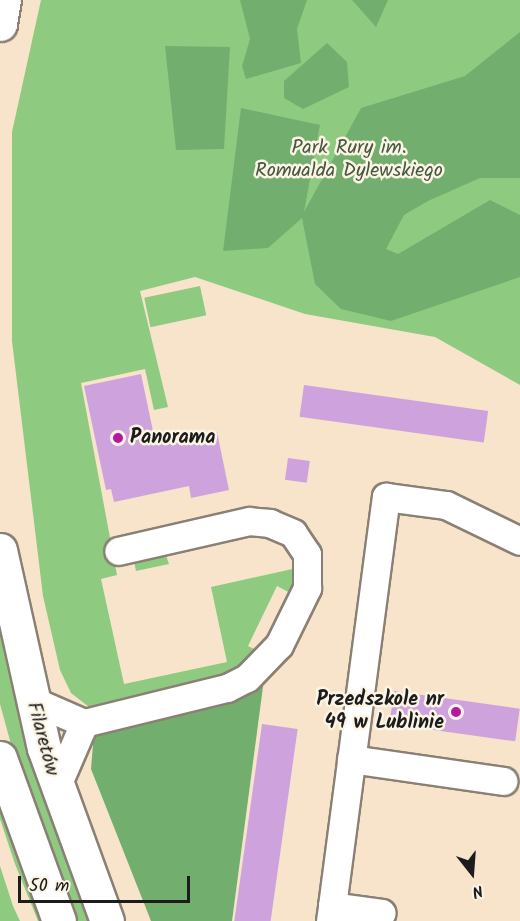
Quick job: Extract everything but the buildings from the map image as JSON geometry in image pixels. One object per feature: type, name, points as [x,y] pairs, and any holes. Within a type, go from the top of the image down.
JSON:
[{"type":"main road","points":[[0,24],[4,0]]},
{"type":"main road","name":"Filaretów","points":[[0,550],[31,700],[56,788],[107,921]]},
{"type":"main road","points":[[0,758],[59,921]]},
{"type":"street","points":[[382,913],[331,913],[386,498],[455,508],[520,541]]},
{"type":"street","points":[[31,700],[84,723],[227,688],[247,678],[279,645],[307,588],[307,554],[293,533],[270,523],[249,521],[118,551]]},
{"type":"street","points":[[56,788],[84,723]]},
{"type":"street","points":[[351,759],[503,781]]},
{"type":"green space","name":"Park Rury im. Romualda Dylewskiego","points":[[41,0],[520,0],[520,385],[435,337],[305,314],[195,277],[140,291],[168,407],[154,410],[145,369],[81,383],[117,575],[101,579],[124,684],[227,662],[211,587],[297,568],[294,595],[277,586],[248,646],[260,652],[247,664],[207,683],[89,707],[71,693],[60,670],[43,596],[12,341],[12,132]]},
{"type":"green space","points":[[240,0],[307,0],[297,29],[301,63],[246,79],[242,66],[250,39]]},
{"type":"green space","points":[[352,0],[388,0],[376,27]]},
{"type":"green space","points":[[520,32],[520,178],[480,178],[428,201],[404,215],[386,249],[398,254],[490,200],[520,215],[520,277],[391,321],[341,309],[315,284],[302,218],[268,248],[223,251],[241,108],[320,125],[304,212],[361,108],[465,76]]},
{"type":"green space","points":[[327,43],[347,62],[349,87],[303,109],[284,98],[284,81]]},
{"type":"green space","points":[[165,46],[230,47],[224,149],[176,150]]},
{"type":"green space","points":[[200,286],[206,315],[150,327],[144,298]]},
{"type":"green space","points":[[165,553],[169,564],[136,571],[134,561]]},
{"type":"green space","points":[[0,624],[48,806],[95,921],[74,921],[30,814],[0,704]]},
{"type":"green space","points":[[264,679],[232,921],[151,921],[91,769],[94,732]]},
{"type":"green space","points":[[0,800],[45,921],[38,921],[15,864],[0,819]]},
{"type":"green space","points":[[0,866],[13,906],[20,921],[0,921]]},
{"type":"place","name":"Panorama","points":[[118,438]]},
{"type":"place","name":"Przedszkole nr 49 w Lublinie","points":[[456,712]]}]
